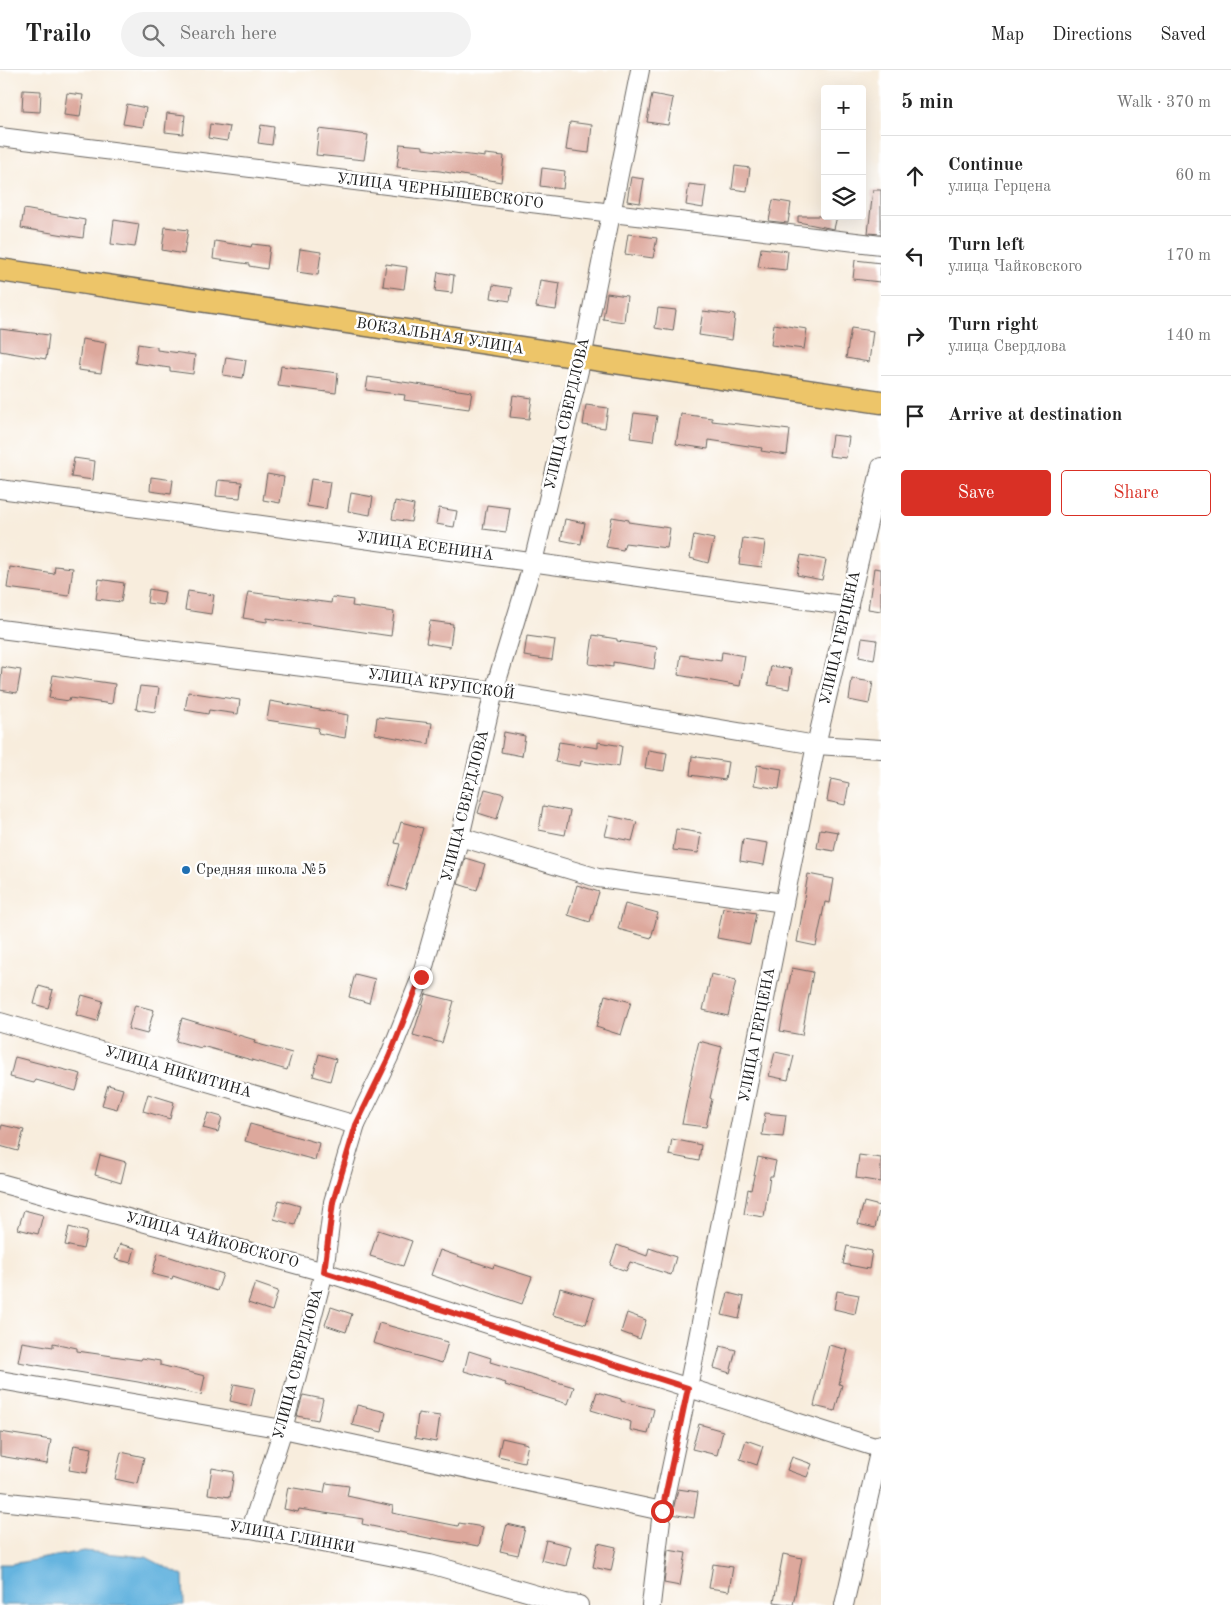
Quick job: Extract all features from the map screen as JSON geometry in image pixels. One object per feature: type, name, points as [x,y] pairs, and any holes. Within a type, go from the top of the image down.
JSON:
[{"type":"main road","name":"ВОКЗАЛЬНАЯ УЛИЦА","points":[[0,270],[881,402]]},
{"type":"street","name":"УЛИЦА СВЕРДЛОВА","points":[[251,1529],[283,1429],[324,1272],[333,1202],[356,1125],[389,1057],[421,977],[460,836],[494,691],[533,562],[582,358],[640,70]]},
{"type":"street","name":"УЛИЦА ЧЕРНЫШЕВСКОГО","points":[[0,137],[881,245]]},
{"type":"street","name":"УЛИЦА ГЕРЦЕНА","points":[[650,1605],[662,1511],[816,745],[881,467]]},
{"type":"street","name":"УЛИЦА ЕСЕНИНА","points":[[0,489],[850,606]]},
{"type":"street","name":"УЛИЦА КРУПСКОЙ","points":[[0,629],[494,691],[816,745],[881,749]]},
{"type":"street","points":[[460,836],[598,878],[784,903]]},
{"type":"street","name":"УЛИЦА НИКИТИНА","points":[[0,1022],[356,1125]]},
{"type":"street","name":"УЛИЦА ЧАЙКОВСКОГО","points":[[0,1183],[324,1272],[688,1388],[881,1447]]},
{"type":"street","points":[[0,1380],[283,1429],[662,1511]]},
{"type":"street","points":[[844,1605],[881,1447]]},
{"type":"street","name":"УЛИЦА ГЛИНКИ","points":[[0,1502],[251,1529],[430,1564],[565,1603],[579,1605]]},
{"type":"water","points":[[84,1551],[146,1557],[183,1576],[184,1605],[0,1605],[0,1564],[11,1564]]},
{"type":"building","points":[[23,90],[41,91],[40,112],[22,111]]},
{"type":"building","points":[[67,93],[83,95],[80,117],[64,115]]},
{"type":"building","points":[[652,94],[673,98],[668,125],[647,122]]},
{"type":"building","points":[[127,104],[146,108],[143,127],[123,124]]},
{"type":"building","points":[[167,113],[185,115],[183,134],[165,132]]},
{"type":"building","points":[[570,122],[592,125],[589,153],[566,150]]},
{"type":"building","points":[[210,124],[230,127],[227,141],[208,138]]},
{"type":"building","points":[[261,125],[274,127],[272,145],[258,143]]},
{"type":"building","points":[[319,129],[368,135],[364,160],[316,155]]},
{"type":"building","points":[[400,144],[423,146],[423,149],[485,157],[485,154],[504,156],[501,182],[440,171],[397,167]]},
{"type":"building","points":[[735,166],[750,168],[747,191],[732,189]]},
{"type":"building","points":[[542,168],[565,171],[563,189],[540,186]]},
{"type":"building","points":[[631,177],[644,179],[640,203],[627,201]]},
{"type":"building","points":[[689,184],[706,186],[703,208],[686,205]]},
{"type":"building","points":[[873,190],[881,190],[881,234],[868,233]]},
{"type":"building","points":[[773,200],[791,203],[788,223],[769,221]]},
{"type":"building","points":[[24,209],[85,220],[83,238],[21,228]]},
{"type":"building","points":[[798,216],[821,216],[821,220],[836,220],[834,229],[798,222]]},
{"type":"building","points":[[114,220],[139,224],[135,247],[111,244]]},
{"type":"building","points":[[165,227],[188,230],[184,254],[162,250]]},
{"type":"building","points":[[628,234],[657,238],[653,258],[625,254]]},
{"type":"building","points":[[215,241],[251,247],[252,244],[270,246],[267,269],[249,266],[249,264],[213,259]]},
{"type":"building","points":[[761,248],[788,251],[786,270],[758,267]]},
{"type":"building","points":[[300,249],[321,252],[318,275],[297,272]]},
{"type":"building","points":[[855,260],[881,263],[880,282],[853,279]]},
{"type":"building","points":[[386,264],[407,267],[404,289],[383,286]]},
{"type":"building","points":[[438,272],[454,275],[452,293],[435,291]]},
{"type":"building","points":[[540,280],[560,283],[556,310],[536,307]]},
{"type":"building","points":[[493,285],[512,288],[510,301],[491,298]]},
{"type":"building","points":[[607,293],[627,296],[624,322],[603,319]]},
{"type":"building","points":[[658,308],[676,310],[673,331],[655,328]]},
{"type":"building","points":[[703,311],[735,315],[732,340],[699,335]]},
{"type":"building","points":[[774,324],[807,329],[804,349],[771,345]]},
{"type":"building","points":[[851,328],[873,331],[869,362],[846,358]]},
{"type":"building","points":[[0,329],[49,335],[46,359],[0,351]]},
{"type":"building","points":[[82,339],[106,343],[101,373],[78,370]]},
{"type":"building","points":[[138,344],[157,347],[157,350],[195,355],[193,374],[170,371],[170,368],[135,363]]},
{"type":"building","points":[[226,357],[246,360],[243,378],[223,375]]},
{"type":"building","points":[[281,366],[338,373],[336,393],[278,386]]},
{"type":"building","points":[[368,377],[472,392],[469,409],[404,400],[405,395],[366,390]]},
{"type":"building","points":[[513,395],[532,398],[529,419],[510,417]]},
{"type":"building","points":[[586,405],[608,408],[605,428],[583,425]]},
{"type":"building","points":[[634,413],[657,416],[653,441],[630,438]]},
{"type":"building","points":[[681,414],[712,418],[712,421],[790,430],[787,455],[761,451],[762,448],[709,440],[708,449],[676,444]]},
{"type":"building","points":[[832,435],[849,437],[846,458],[829,456]]},
{"type":"building","points":[[74,458],[95,461],[93,480],[71,477]]},
{"type":"building","points":[[267,474],[284,477],[280,503],[263,500]]},
{"type":"building","points":[[151,477],[173,480],[171,494],[150,491]]},
{"type":"building","points":[[311,479],[330,482],[326,509],[307,506]]},
{"type":"building","points":[[218,480],[242,482],[240,498],[216,496]]},
{"type":"building","points":[[351,493],[373,497],[370,515],[348,511]]},
{"type":"building","points":[[395,501],[414,505],[411,522],[392,519]]},
{"type":"building","points":[[487,505],[510,508],[506,532],[483,529]]},
{"type":"building","points":[[439,508],[457,511],[454,527],[436,524]]},
{"type":"building","points":[[612,517],[629,520],[628,522],[670,528],[667,548],[625,543],[623,550],[606,547]]},
{"type":"building","points":[[565,519],[585,523],[581,544],[561,540]]},
{"type":"building","points":[[694,535],[714,539],[708,563],[690,558]]},
{"type":"building","points":[[743,538],[765,541],[762,567],[739,564]]},
{"type":"building","points":[[801,555],[826,560],[822,580],[797,575]]},
{"type":"building","points":[[55,566],[73,568],[69,596],[7,588],[10,567],[54,574]]},
{"type":"building","points":[[874,568],[881,569],[881,611],[868,609]]},
{"type":"building","points":[[99,579],[124,583],[121,602],[96,599]]},
{"type":"building","points":[[149,589],[165,592],[163,605],[147,603]]},
{"type":"building","points":[[188,591],[214,595],[211,614],[185,610]]},
{"type":"building","points":[[248,592],[331,603],[332,597],[353,600],[352,606],[394,612],[391,636],[267,618],[267,622],[243,618]]},
{"type":"building","points":[[430,621],[453,624],[450,647],[426,643]]},
{"type":"building","points":[[593,635],[657,647],[654,669],[613,662],[613,667],[589,664]]},
{"type":"building","points":[[527,636],[555,640],[552,660],[524,656]]},
{"type":"building","points":[[862,638],[877,640],[874,660],[859,657]]},
{"type":"building","points":[[722,652],[745,656],[740,686],[678,675],[681,655],[721,661]]},
{"type":"building","points":[[771,666],[792,669],[789,689],[768,685]]},
{"type":"building","points":[[2,667],[21,670],[17,693],[0,690]]},
{"type":"building","points":[[53,675],[115,684],[112,704],[70,698],[69,701],[49,698]]},
{"type":"building","points":[[852,679],[873,682],[869,704],[849,700]]},
{"type":"building","points":[[140,686],[159,688],[155,712],[136,709]]},
{"type":"building","points":[[188,692],[240,700],[238,714],[209,710],[208,714],[185,710]]},
{"type":"building","points":[[270,701],[348,715],[345,738],[318,733],[319,728],[267,720]]},
{"type":"building","points":[[377,717],[432,723],[429,744],[375,734]]},
{"type":"building","points":[[504,732],[525,736],[522,756],[501,752]]},
{"type":"building","points":[[559,742],[598,748],[598,742],[622,746],[619,767],[581,761],[580,766],[555,762]]},
{"type":"building","points":[[648,750],[667,753],[664,771],[645,768]]},
{"type":"building","points":[[692,756],[728,762],[725,780],[690,775]]},
{"type":"building","points":[[757,765],[782,769],[779,789],[754,785]]},
{"type":"building","points":[[831,779],[849,783],[845,805],[827,801]]},
{"type":"building","points":[[485,789],[504,794],[497,819],[478,813]]},
{"type":"building","points":[[543,806],[570,811],[565,835],[539,830]]},
{"type":"building","points":[[610,816],[637,822],[632,841],[605,836]]},
{"type":"building","points":[[401,822],[423,828],[405,890],[388,885],[400,844],[395,843]]},
{"type":"building","points":[[676,829],[701,833],[698,853],[673,850]]},
{"type":"building","points":[[820,829],[838,832],[834,851],[817,848]]},
{"type":"building","points":[[743,839],[768,843],[764,865],[740,861]]},
{"type":"building","points":[[465,858],[485,864],[477,890],[458,884]]},
{"type":"building","points":[[808,874],[834,879],[830,903],[825,902],[816,946],[797,942]]},
{"type":"building","points":[[577,885],[599,892],[590,922],[568,915]]},
{"type":"building","points":[[625,904],[658,913],[651,938],[618,929]]},
{"type":"building","points":[[723,908],[756,913],[750,944],[717,938]]},
{"type":"building","points":[[792,968],[813,972],[802,1035],[780,1031]]},
{"type":"building","points":[[355,974],[375,979],[369,1003],[349,997]]},
{"type":"building","points":[[711,974],[736,980],[728,1016],[703,1010]]},
{"type":"building","points":[[39,986],[53,990],[48,1008],[34,1004]]},
{"type":"building","points":[[426,994],[454,1001],[442,1043],[413,1035]]},
{"type":"building","points":[[82,995],[103,1001],[97,1021],[76,1015]]},
{"type":"building","points":[[605,995],[631,1002],[621,1035],[596,1027]]},
{"type":"building","points":[[135,1005],[154,1010],[147,1034],[128,1029]]},
{"type":"building","points":[[182,1018],[255,1040],[254,1043],[292,1053],[287,1070],[202,1046],[201,1048],[176,1041]]},
{"type":"building","points":[[699,1041],[722,1047],[710,1098],[712,1099],[706,1127],[682,1124]]},
{"type":"building","points":[[775,1052],[794,1056],[788,1080],[769,1076]]},
{"type":"building","points":[[319,1054],[336,1059],[330,1081],[313,1076]]},
{"type":"building","points":[[15,1057],[81,1074],[76,1091],[36,1080],[34,1083],[10,1077]]},
{"type":"building","points":[[108,1085],[123,1089],[117,1109],[102,1105]]},
{"type":"building","points":[[148,1094],[174,1102],[170,1119],[143,1111]]},
{"type":"building","points":[[208,1113],[222,1117],[218,1132],[203,1128]]},
{"type":"building","points":[[765,1113],[786,1115],[783,1137],[762,1135]]},
{"type":"building","points":[[250,1124],[319,1143],[315,1160],[245,1141]]},
{"type":"building","points":[[2,1125],[24,1130],[18,1151],[0,1146]]},
{"type":"building","points":[[672,1139],[701,1145],[699,1161],[669,1155]]},
{"type":"building","points":[[100,1155],[126,1162],[121,1183],[95,1175]]},
{"type":"building","points":[[859,1155],[881,1158],[881,1182],[856,1178]]},
{"type":"building","points":[[758,1157],[776,1161],[773,1176],[770,1176],[764,1217],[744,1214],[748,1189],[751,1190]]},
{"type":"building","points":[[279,1200],[300,1206],[295,1225],[274,1219]]},
{"type":"building","points":[[864,1202],[880,1206],[875,1228],[858,1224]]},
{"type":"building","points":[[24,1210],[43,1215],[38,1234],[18,1229]]},
{"type":"building","points":[[69,1227],[87,1232],[83,1249],[65,1245]]},
{"type":"building","points":[[378,1230],[412,1241],[403,1266],[370,1256]]},
{"type":"building","points":[[120,1244],[135,1248],[131,1263],[115,1259]]},
{"type":"building","points":[[617,1245],[647,1256],[649,1248],[676,1257],[671,1275],[630,1262],[626,1271],[610,1265]]},
{"type":"building","points":[[847,1246],[872,1251],[869,1269],[843,1264]]},
{"type":"building","points":[[440,1250],[493,1268],[494,1265],[532,1277],[522,1304],[431,1275]]},
{"type":"building","points":[[158,1253],[223,1274],[217,1291],[173,1276],[172,1279],[152,1274]]},
{"type":"building","points":[[255,1283],[278,1291],[272,1311],[248,1303]]},
{"type":"building","points":[[560,1288],[594,1298],[586,1324],[553,1315]]},
{"type":"building","points":[[837,1291],[859,1295],[855,1314],[834,1309]]},
{"type":"building","points":[[728,1293],[744,1297],[739,1319],[722,1315]]},
{"type":"building","points":[[331,1307],[352,1314],[346,1332],[325,1325]]},
{"type":"building","points":[[627,1313],[646,1320],[640,1339],[621,1332]]},
{"type":"building","points":[[379,1323],[448,1342],[442,1363],[373,1343]]},
{"type":"building","points":[[22,1342],[53,1347],[53,1343],[77,1348],[77,1351],[160,1361],[160,1365],[205,1376],[201,1395],[138,1382],[18,1362]]},
{"type":"building","points":[[829,1345],[848,1350],[839,1384],[842,1385],[835,1411],[814,1406]]},
{"type":"building","points":[[720,1346],[736,1350],[730,1373],[714,1368]]},
{"type":"building","points":[[469,1351],[491,1358],[490,1362],[574,1387],[568,1404],[464,1371]]},
{"type":"building","points":[[234,1384],[255,1388],[251,1406],[230,1401]]},
{"type":"building","points":[[597,1392],[621,1399],[621,1401],[654,1409],[648,1434],[630,1430],[631,1422],[591,1410]]},
{"type":"building","points":[[303,1395],[323,1399],[318,1420],[297,1416]]},
{"type":"building","points":[[357,1405],[386,1412],[382,1432],[352,1425]]},
{"type":"building","points":[[418,1413],[440,1416],[436,1442],[415,1438]]},
{"type":"building","points":[[699,1424],[723,1431],[717,1455],[692,1449]]},
{"type":"building","points":[[0,1432],[51,1440],[47,1464],[0,1456]]},
{"type":"building","points":[[502,1438],[528,1444],[524,1462],[498,1456]]},
{"type":"building","points":[[746,1440],[763,1446],[757,1465],[740,1459]]},
{"type":"building","points":[[74,1445],[92,1448],[87,1473],[69,1470]]},
{"type":"building","points":[[121,1452],[144,1457],[138,1484],[115,1479]]},
{"type":"building","points":[[792,1457],[812,1464],[807,1477],[787,1470]]},
{"type":"building","points":[[212,1468],[234,1472],[230,1497],[208,1494]]},
{"type":"building","points":[[326,1483],[349,1486],[347,1496],[393,1506],[392,1513],[458,1526],[459,1523],[483,1527],[479,1546],[433,1539],[362,1524],[363,1519],[299,1509],[298,1512],[284,1509],[288,1487],[324,1493]]},
{"type":"building","points":[[678,1489],[698,1492],[694,1518],[672,1514]]},
{"type":"building","points":[[507,1524],[525,1528],[518,1555],[500,1551]]},
{"type":"building","points":[[546,1540],[571,1546],[566,1566],[541,1560]]},
{"type":"building","points":[[598,1543],[616,1547],[611,1571],[593,1567]]},
{"type":"building","points":[[668,1550],[686,1553],[680,1586],[664,1583]]},
{"type":"building","points":[[783,1554],[802,1558],[793,1605],[774,1602]]},
{"type":"building","points":[[713,1564],[733,1567],[729,1591],[709,1588]]},
{"type":"place","name":"Средняя школа №5","points":[[186,870]]},
{"type":"route","points":[[421,977],[389,1057],[356,1125],[333,1202],[324,1272],[688,1388],[662,1511]]}]
